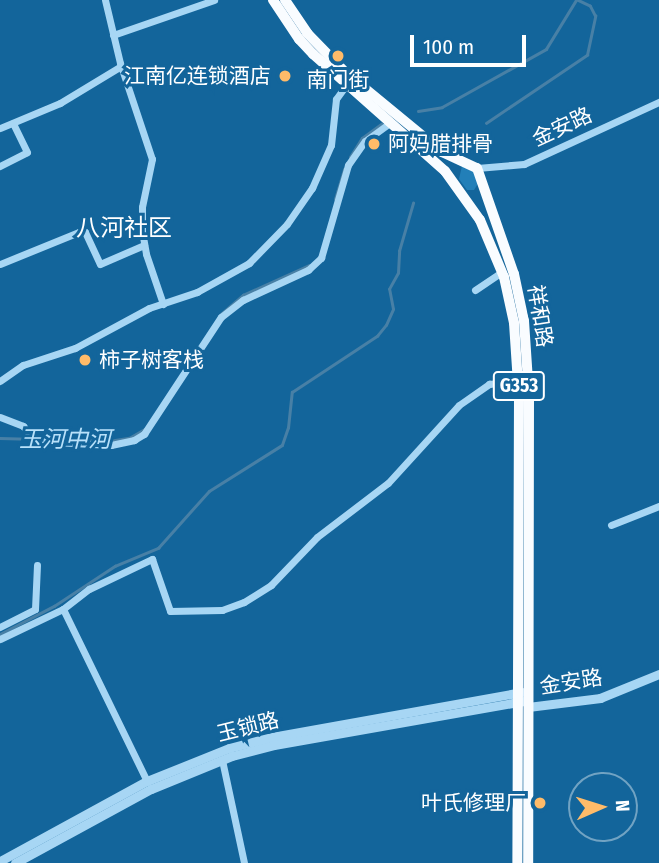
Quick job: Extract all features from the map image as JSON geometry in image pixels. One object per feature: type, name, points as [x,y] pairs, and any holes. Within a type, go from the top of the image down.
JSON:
[{"type":"highway","name":"祥和路","points":[[273,0],[299,40],[449,175],[487,233],[502,272],[514,323],[518,381],[528,863]]},
{"type":"highway","points":[[285,0],[307,33],[345,72],[442,152],[477,168]]},
{"type":"highway","points":[[449,175],[452,164],[459,159]]},
{"type":"highway","name":"祥和路","points":[[477,168],[490,212],[514,274],[526,337],[529,397],[517,863]]},
{"type":"highway","points":[[467,199],[485,188]]},
{"type":"street","points":[[105,0],[121,66],[152,159],[142,207],[144,246],[163,304]]},
{"type":"street","points":[[113,35],[214,0]]},
{"type":"street","points":[[0,128],[60,103],[121,66]]},
{"type":"street","points":[[0,381],[23,365],[75,348],[149,308],[197,292],[248,263],[288,224],[312,188],[331,145],[337,99],[346,85]]},
{"type":"street","name":"金安路","points":[[477,168],[524,164],[659,102]]},
{"type":"street","points":[[0,166],[27,152],[13,123]]},
{"type":"street","points":[[0,417],[23,426],[35,441],[111,445],[135,440],[144,434],[221,317],[243,300],[307,270],[321,258],[348,165],[365,141],[390,123]]},
{"type":"street","points":[[0,264],[79,232],[85,232],[100,264],[144,246]]},
{"type":"street","points":[[475,290],[502,272]]},
{"type":"street","points":[[0,639],[63,609],[89,589],[152,559],[170,611],[222,610],[244,602],[271,584],[317,537],[388,483],[458,405],[489,384],[518,381]]},
{"type":"street","points":[[611,525],[659,506]]},
{"type":"street","points":[[0,627],[34,609],[37,565]]},
{"type":"street","points":[[63,609],[147,781]]},
{"type":"street","name":"金安路","points":[[523,698],[590,701],[659,674]]},
{"type":"street","name":"玉锁路","points":[[15,863],[151,789],[222,760],[274,745],[523,698]]},
{"type":"street","name":"玉锁路","points":[[0,861],[147,781],[208,755],[272,737],[523,698]]},
{"type":"street","points":[[222,760],[244,863]]},
{"type":"shaded area","points":[[462,166],[470,166],[479,182],[474,190],[467,190],[459,179]]},
{"type":"waterway","name":"玉河中河","points":[[418,111],[442,107],[546,49],[576,0]]},
{"type":"waterway","points":[[486,123],[587,55],[595,16],[590,6],[577,0]]},
{"type":"waterway","name":"玉河中河","points":[[350,157],[362,138],[381,124]]},
{"type":"waterway","name":"玉河中河","points":[[335,199],[344,169]]},
{"type":"waterway","points":[[0,634],[54,606],[115,566],[158,548],[209,491],[282,445],[288,428],[292,392],[377,336],[386,325],[393,309],[389,289],[398,273],[399,251],[413,203]]},
{"type":"waterway","name":"玉河中河","points":[[221,314],[243,295],[309,265]]},
{"type":"waterway","name":"玉河中河","points":[[0,438],[109,441],[129,438],[146,428]]},
{"type":"place","name":"南门街","points":[[338,56]]},
{"type":"place","name":"江南亿连锁酒店","points":[[285,76]]},
{"type":"place","name":"阿妈腊排骨","points":[[374,144]]},
{"type":"place","name":"柿子树客栈","points":[[85,360]]},
{"type":"place","name":"叶氏修理厂","points":[[540,803]]},
{"type":"district","name":"八河社区","points":[[124,229]]}]
